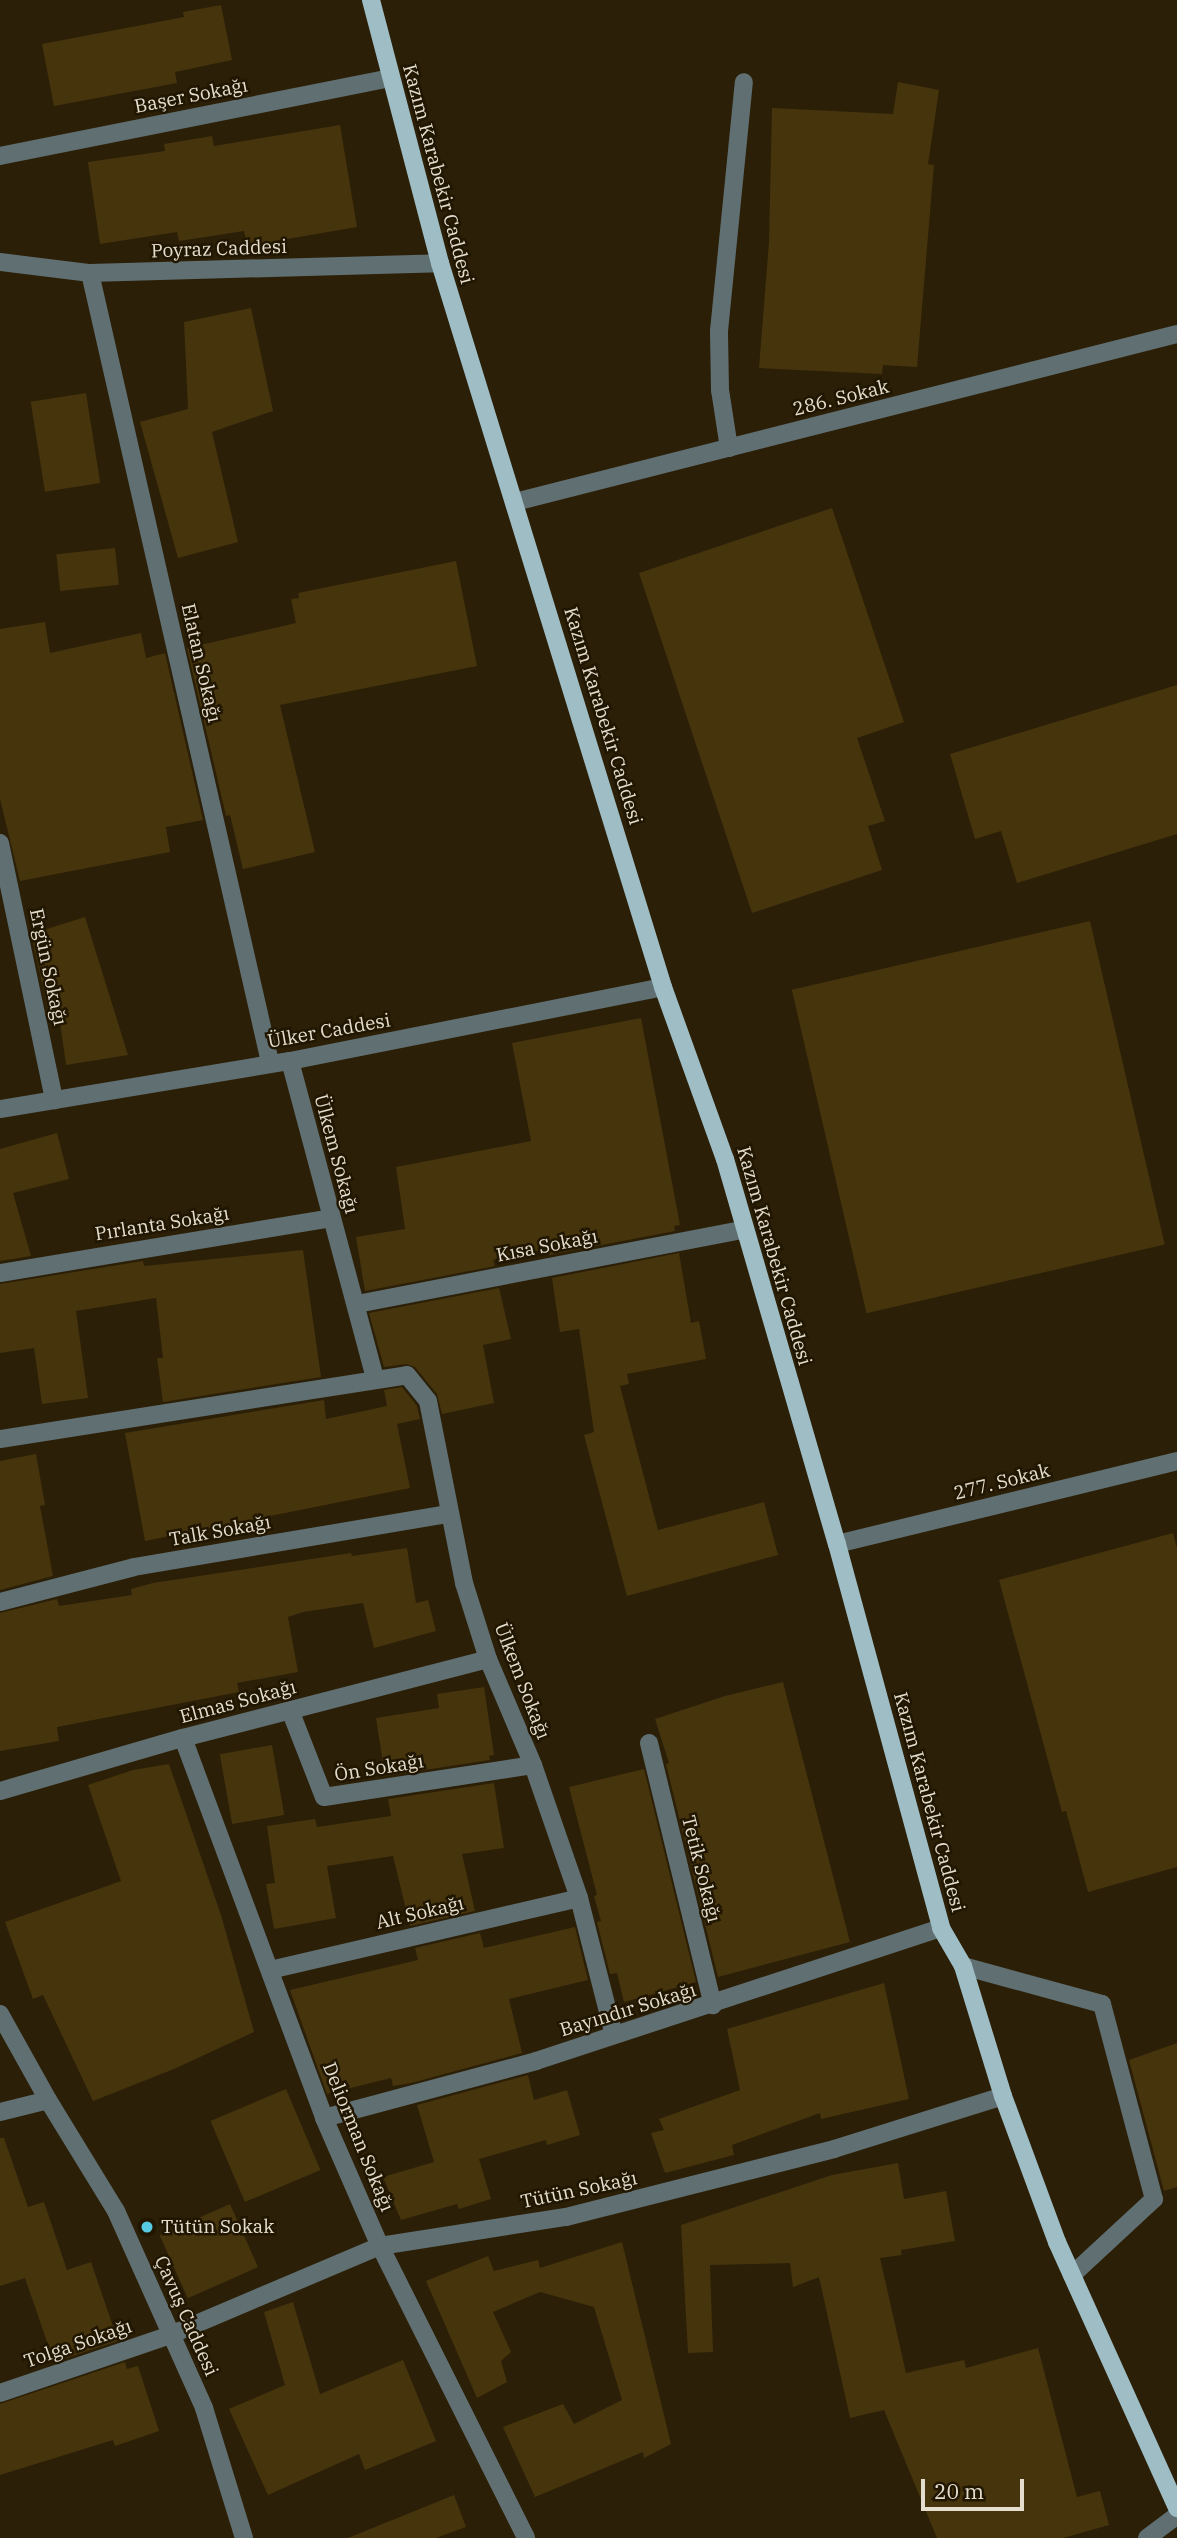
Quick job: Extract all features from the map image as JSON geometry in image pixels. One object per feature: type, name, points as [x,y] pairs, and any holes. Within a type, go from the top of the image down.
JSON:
[{"type":"main road","name":"Kazım Karabekir Caddesi","points":[[371,0],[389,78],[440,264],[663,987],[725,1159],[837,1544],[941,1928],[963,1966],[1003,2096],[1072,2274],[1177,2508]]},
{"type":"street","name":"Başer Sokağı","points":[[0,156],[389,78]]},
{"type":"street","points":[[729,448],[720,390],[719,331],[744,82]]},
{"type":"street","name":"Poyraz Caddesi","points":[[0,262],[90,273],[440,264]]},
{"type":"street","name":"Elatan Sokağı","points":[[90,273],[270,1062]]},
{"type":"street","name":"286. Sokak","points":[[515,502],[1177,334]]},
{"type":"street","name":"Ergün Sokağı","points":[[0,843],[54,1100]]},
{"type":"street","name":"Ülker Caddesi","points":[[0,1109],[270,1062],[290,1061],[663,987]]},
{"type":"street","name":"Ülkem Sokağı","points":[[290,1061],[375,1379]]},
{"type":"street","name":"Pırlanta Sokağı","points":[[0,1273],[331,1217]]},
{"type":"street","name":"Kısa Sokağı","points":[[357,1304],[745,1229]]},
{"type":"street","name":"Ülkem Sokağı","points":[[0,1438],[407,1375],[428,1401],[464,1583],[488,1659],[533,1765],[579,1898],[614,2035]]},
{"type":"street","name":"277. Sokak","points":[[837,1544],[1177,1461]]},
{"type":"street","name":"Talk Sokağı","points":[[0,1602],[134,1567],[449,1514]]},
{"type":"street","name":"Elmas Sokağı","points":[[0,1791],[183,1738],[488,1659]]},
{"type":"street","name":"Ön Sokağı","points":[[290,1710],[324,1797],[533,1765]]},
{"type":"street","name":"Deliorman Sokağı","points":[[183,1738],[324,2118],[380,2246],[527,2538]]},
{"type":"street","name":"Tetik Sokağı","points":[[649,1742],[713,2005]]},
{"type":"street","name":"Alt Sokağı","points":[[270,1970],[579,1898]]},
{"type":"street","name":"Bayındır Sokağı","points":[[324,2118],[536,2061],[941,1928]]},
{"type":"street","points":[[963,1966],[1102,2004],[1153,2199],[1072,2274]]},
{"type":"street","name":"Çavuş Caddesi","points":[[0,2014],[48,2100],[117,2211],[204,2408],[244,2538]]},
{"type":"street","name":"Tütün Sokağı","points":[[170,2335],[380,2246],[566,2217],[834,2148],[1003,2096]]},
{"type":"street","points":[[0,2112],[48,2100]]},
{"type":"street","name":"Tolga Sokağı","points":[[0,2393],[170,2335]]},
{"type":"street","points":[[1147,2538],[1177,2515]]},
{"type":"building","points":[[221,5],[232,60],[175,72],[177,83],[54,106],[42,44],[184,17],[183,12]]},
{"type":"building","points":[[898,82],[939,90],[928,164],[934,165],[917,367],[883,365],[882,374],[759,368],[769,242],[772,108],[893,114]]},
{"type":"building","points":[[340,125],[357,227],[247,246],[244,231],[179,241],[177,232],[100,244],[88,162],[165,151],[164,144],[212,136],[214,146]]},
{"type":"building","points":[[251,308],[273,411],[212,432],[238,542],[178,558],[140,422],[188,409],[184,322]]},
{"type":"building","points":[[86,393],[100,483],[45,492],[31,402]]},
{"type":"building","points":[[832,508],[904,722],[857,738],[885,821],[868,826],[882,870],[752,913],[639,573]]},
{"type":"building","points":[[115,548],[119,585],[60,591],[56,554]]},
{"type":"building","points":[[456,561],[477,666],[280,705],[315,852],[243,869],[230,815],[226,816],[187,648],[296,623],[291,599],[299,598],[298,593]]},
{"type":"building","points":[[45,622],[50,653],[141,633],[146,658],[165,653],[203,820],[166,827],[170,852],[20,881],[0,799],[0,629]]},
{"type":"building","points":[[1177,685],[1177,834],[1017,883],[1001,831],[975,839],[950,754]]},
{"type":"building","points":[[85,917],[128,1055],[66,1065],[60,1022],[51,1023],[31,934]]},
{"type":"building","points":[[1090,921],[1165,1244],[867,1313],[792,990]]},
{"type":"building","points":[[641,1018],[680,1225],[674,1226],[675,1231],[549,1255],[548,1249],[493,1260],[495,1266],[365,1291],[356,1237],[405,1229],[396,1167],[531,1141],[512,1043]]},
{"type":"building","points":[[57,1133],[69,1179],[13,1193],[31,1256],[0,1261],[0,1149]]},
{"type":"building","points":[[303,1250],[321,1377],[163,1402],[157,1358],[163,1358],[156,1298],[76,1311],[88,1398],[42,1404],[34,1348],[0,1353],[0,1284],[143,1261],[144,1266]]},
{"type":"building","points":[[679,1253],[691,1323],[699,1321],[706,1359],[627,1374],[629,1384],[620,1386],[658,1530],[764,1502],[778,1555],[627,1596],[584,1435],[594,1432],[579,1329],[560,1332],[552,1278]]},
{"type":"building","points":[[499,1288],[511,1339],[483,1345],[494,1403],[442,1414],[437,1394],[415,1367],[406,1364],[384,1367],[369,1313]]},
{"type":"building","points":[[402,1387],[417,1406],[420,1419],[397,1424],[410,1488],[145,1541],[125,1433],[324,1400],[326,1419],[387,1406],[384,1390]]},
{"type":"building","points":[[36,1454],[45,1505],[40,1506],[53,1576],[0,1590],[0,1461]]},
{"type":"building","points":[[1173,1533],[1177,1548],[1177,1867],[1088,1892],[1066,1811],[1062,1812],[999,1580]]},
{"type":"building","points":[[407,1548],[416,1603],[428,1600],[436,1631],[374,1648],[363,1603],[303,1612],[288,1617],[298,1672],[237,1683],[239,1692],[57,1727],[59,1741],[0,1751],[0,1613],[57,1599],[59,1606],[132,1595],[131,1589],[153,1583],[351,1553],[352,1556]]},
{"type":"building","points":[[783,1682],[850,1942],[718,1977],[666,1764],[669,1763],[655,1719],[725,1696]]},
{"type":"building","points":[[484,1687],[494,1755],[489,1756],[490,1760],[385,1776],[376,1718],[439,1708],[437,1694]]},
{"type":"building","points":[[272,1745],[284,1815],[232,1824],[220,1754]]},
{"type":"building","points":[[169,1764],[221,1915],[254,2032],[174,2069],[93,2101],[43,1995],[33,1999],[5,1922],[121,1881],[88,1785],[133,1770]]},
{"type":"building","points":[[644,1769],[696,1982],[624,2002],[617,1973],[610,1974],[597,1922],[601,1921],[594,1896],[597,1895],[569,1787]]},
{"type":"building","points":[[494,1783],[504,1848],[462,1854],[475,1911],[410,1926],[393,1856],[327,1866],[336,1918],[274,1929],[266,1884],[275,1883],[267,1826],[315,1819],[317,1827],[391,1816],[388,1799]]},
{"type":"building","points":[[575,1927],[588,1980],[509,1999],[522,2053],[411,2083],[393,2086],[391,2078],[327,2094],[290,1990],[418,1960],[415,1948],[480,1933],[484,1948]]},
{"type":"building","points":[[884,1983],[909,2099],[821,2119],[820,2113],[732,2145],[734,2155],[665,2173],[651,2133],[664,2130],[659,2119],[740,2090],[727,2029]]},
{"type":"building","points":[[1177,2043],[1177,2187],[1164,2191],[1129,2060]]},
{"type":"building","points":[[528,2075],[534,2100],[567,2090],[580,2135],[547,2145],[546,2140],[479,2159],[491,2199],[459,2209],[457,2204],[401,2220],[383,2177],[434,2162],[417,2105]]},
{"type":"building","points":[[286,2089],[320,2170],[245,2202],[211,2121]]},
{"type":"building","points":[[0,2138],[4,2138],[28,2207],[44,2202],[67,2270],[91,2262],[118,2341],[54,2362],[25,2278],[0,2286]]},
{"type":"building","points":[[898,2163],[904,2199],[946,2191],[955,2241],[901,2250],[902,2255],[880,2258],[906,2373],[964,2360],[966,2368],[1038,2348],[1077,2497],[1100,2491],[1109,2525],[1063,2538],[937,2538],[884,2410],[850,2418],[819,2277],[793,2287],[790,2263],[710,2265],[713,2352],[688,2353],[681,2225],[832,2175]]},
{"type":"building","points":[[230,2204],[258,2267],[188,2298],[160,2235]]},
{"type":"building","points":[[622,2242],[671,2444],[644,2458],[643,2452],[535,2497],[503,2427],[563,2404],[574,2424],[622,2400],[594,2307],[540,2292],[493,2312],[511,2352],[501,2361],[507,2382],[477,2398],[426,2281],[488,2256],[494,2271],[538,2260],[540,2268]]},
{"type":"building","points":[[293,2302],[320,2394],[403,2360],[436,2441],[365,2470],[359,2454],[268,2495],[229,2409],[285,2385],[264,2312]]},
{"type":"building","points":[[125,2362],[127,2369],[138,2366],[159,2431],[115,2446],[113,2440],[0,2475],[0,2404]]},
{"type":"building","points":[[454,2495],[466,2527],[436,2538],[348,2538]]},
{"type":"place","name":"Tütün Sokak","points":[[147,2227]]}]
